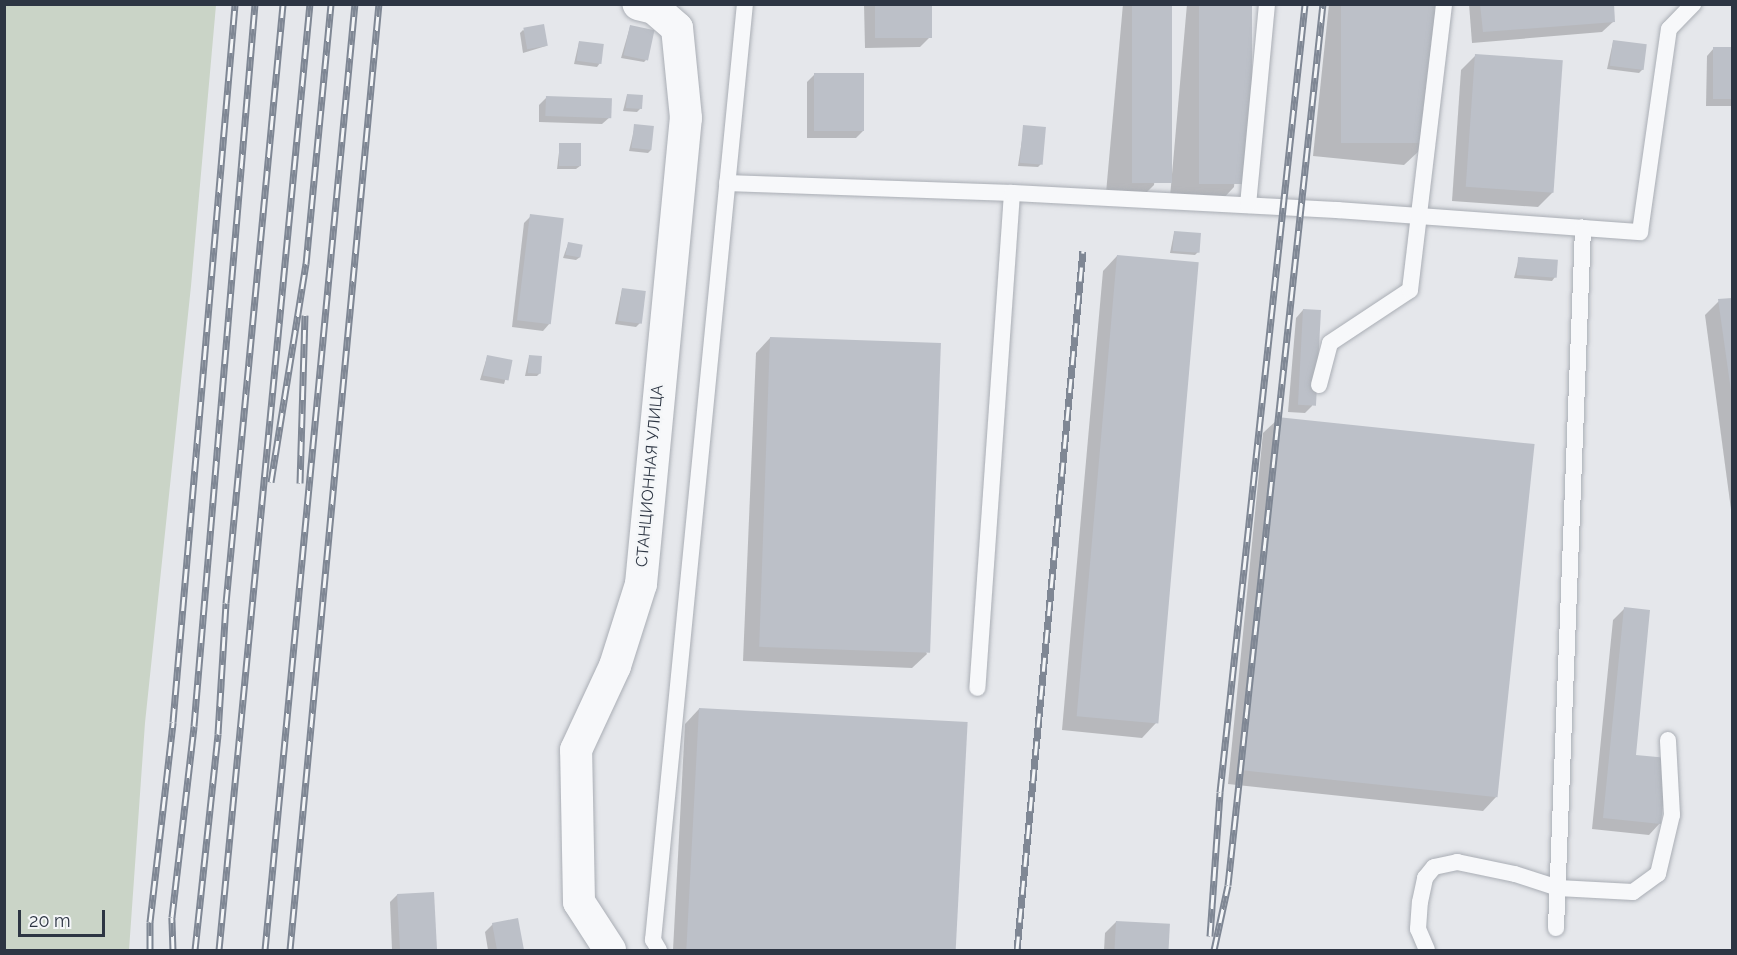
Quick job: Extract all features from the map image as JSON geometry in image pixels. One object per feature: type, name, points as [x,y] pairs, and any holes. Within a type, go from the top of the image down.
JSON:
[{"type":"street","name":"СТАНЦИОННАЯ УЛИЦА","points":[[610,951],[579,902],[576,750],[615,666],[641,584],[686,118],[677,28],[654,8],[638,4]]},
{"type":"lane","points":[[659,951],[653,940],[744,4]]},
{"type":"lane","points":[[1248,206],[1267,4]]},
{"type":"lane","points":[[1319,386],[1330,343],[1410,290],[1444,4]]},
{"type":"lane","points":[[727,183],[1012,193],[1420,216],[1640,232],[1670,28],[1693,4]]},
{"type":"lane","points":[[977,687],[1012,193]]},
{"type":"lane","points":[[1557,928],[1583,228]]},
{"type":"lane","points":[[1427,951],[1418,929],[1420,902],[1425,878],[1434,867],[1457,862],[1515,874],[1558,888],[1633,892],[1658,874],[1672,815],[1668,740]]},
{"type":"shaded area","points":[[5,4],[216,5],[191,286],[145,723],[129,950],[5,950]]},
{"type":"building","points":[[875,4],[932,4],[932,38],[875,38]]},
{"type":"building","points":[[1132,4],[1172,4],[1172,183],[1132,183]]},
{"type":"building","points":[[1199,4],[1252,4],[1252,184],[1199,184]]},
{"type":"building","points":[[1341,4],[1435,4],[1435,143],[1341,143]]},
{"type":"building","points":[[1480,4],[1614,4],[1615,22],[1483,32]]},
{"type":"building","points":[[544,24],[548,46],[527,49],[523,28]]},
{"type":"building","points":[[630,25],[654,30],[648,61],[624,55]]},
{"type":"building","points":[[1613,40],[1647,44],[1644,70],[1610,66]]},
{"type":"building","points":[[579,41],[604,44],[601,64],[577,61]]},
{"type":"building","points":[[1713,47],[1732,47],[1732,99],[1713,99]]},
{"type":"building","points":[[1475,54],[1563,60],[1554,193],[1466,187]]},
{"type":"building","points":[[814,73],[864,73],[864,131],[814,131]]},
{"type":"building","points":[[627,94],[643,95],[642,109],[626,108]]},
{"type":"building","points":[[546,96],[612,98],[611,118],[545,116]]},
{"type":"building","points":[[634,124],[654,126],[651,150],[631,148]]},
{"type":"building","points":[[1023,125],[1046,127],[1043,165],[1020,163]]},
{"type":"building","points":[[559,143],[581,143],[581,166],[559,166]]},
{"type":"building","points":[[530,214],[564,218],[551,324],[517,320]]},
{"type":"building","points":[[1174,231],[1201,233],[1200,253],[1173,251]]},
{"type":"building","points":[[568,242],[583,245],[580,258],[566,255]]},
{"type":"building","points":[[1117,255],[1199,262],[1158,723],[1077,716]]},
{"type":"building","points":[[1518,257],[1558,260],[1557,278],[1517,275]]},
{"type":"building","points":[[622,288],[646,291],[642,324],[618,321]]},
{"type":"building","points":[[1732,298],[1732,391],[1731,391],[1718,299]]},
{"type":"building","points":[[1303,309],[1321,310],[1316,406],[1298,405]]},
{"type":"building","points":[[770,337],[941,343],[930,653],[759,647]]},
{"type":"building","points":[[487,355],[513,360],[509,381],[483,376]]},
{"type":"building","points":[[529,355],[542,356],[541,374],[528,373]]},
{"type":"building","points":[[1277,417],[1535,444],[1497,797],[1240,770]]},
{"type":"building","points":[[1624,607],[1650,610],[1636,755],[1668,758],[1661,824],[1603,818]]},
{"type":"building","points":[[699,708],[968,722],[956,950],[686,950]]},
{"type":"building","points":[[434,892],[437,950],[400,950],[397,894]]},
{"type":"building","points":[[518,918],[524,950],[497,950],[492,923]]},
{"type":"building","points":[[1116,921],[1170,924],[1169,950],[1114,950]]},
{"type":"railway","points":[[150,950],[150,922],[173,722],[235,4]]},
{"type":"railway","points":[[173,950],[172,917],[194,726],[255,4]]},
{"type":"railway","points":[[195,950],[218,734],[226,603],[283,4]]},
{"type":"railway","points":[[219,950],[310,4]]},
{"type":"railway","points":[[271,482],[306,264],[331,4]]},
{"type":"railway","points":[[265,950],[355,4]]},
{"type":"railway","points":[[290,950],[379,4]]},
{"type":"railway","points":[[1210,936],[1220,792],[1305,4]]},
{"type":"railway","points":[[1214,950],[1228,885],[1323,4]]},
{"type":"railway","points":[[1017,950],[1083,251]]},
{"type":"railway","points":[[300,483],[305,315]]}]
